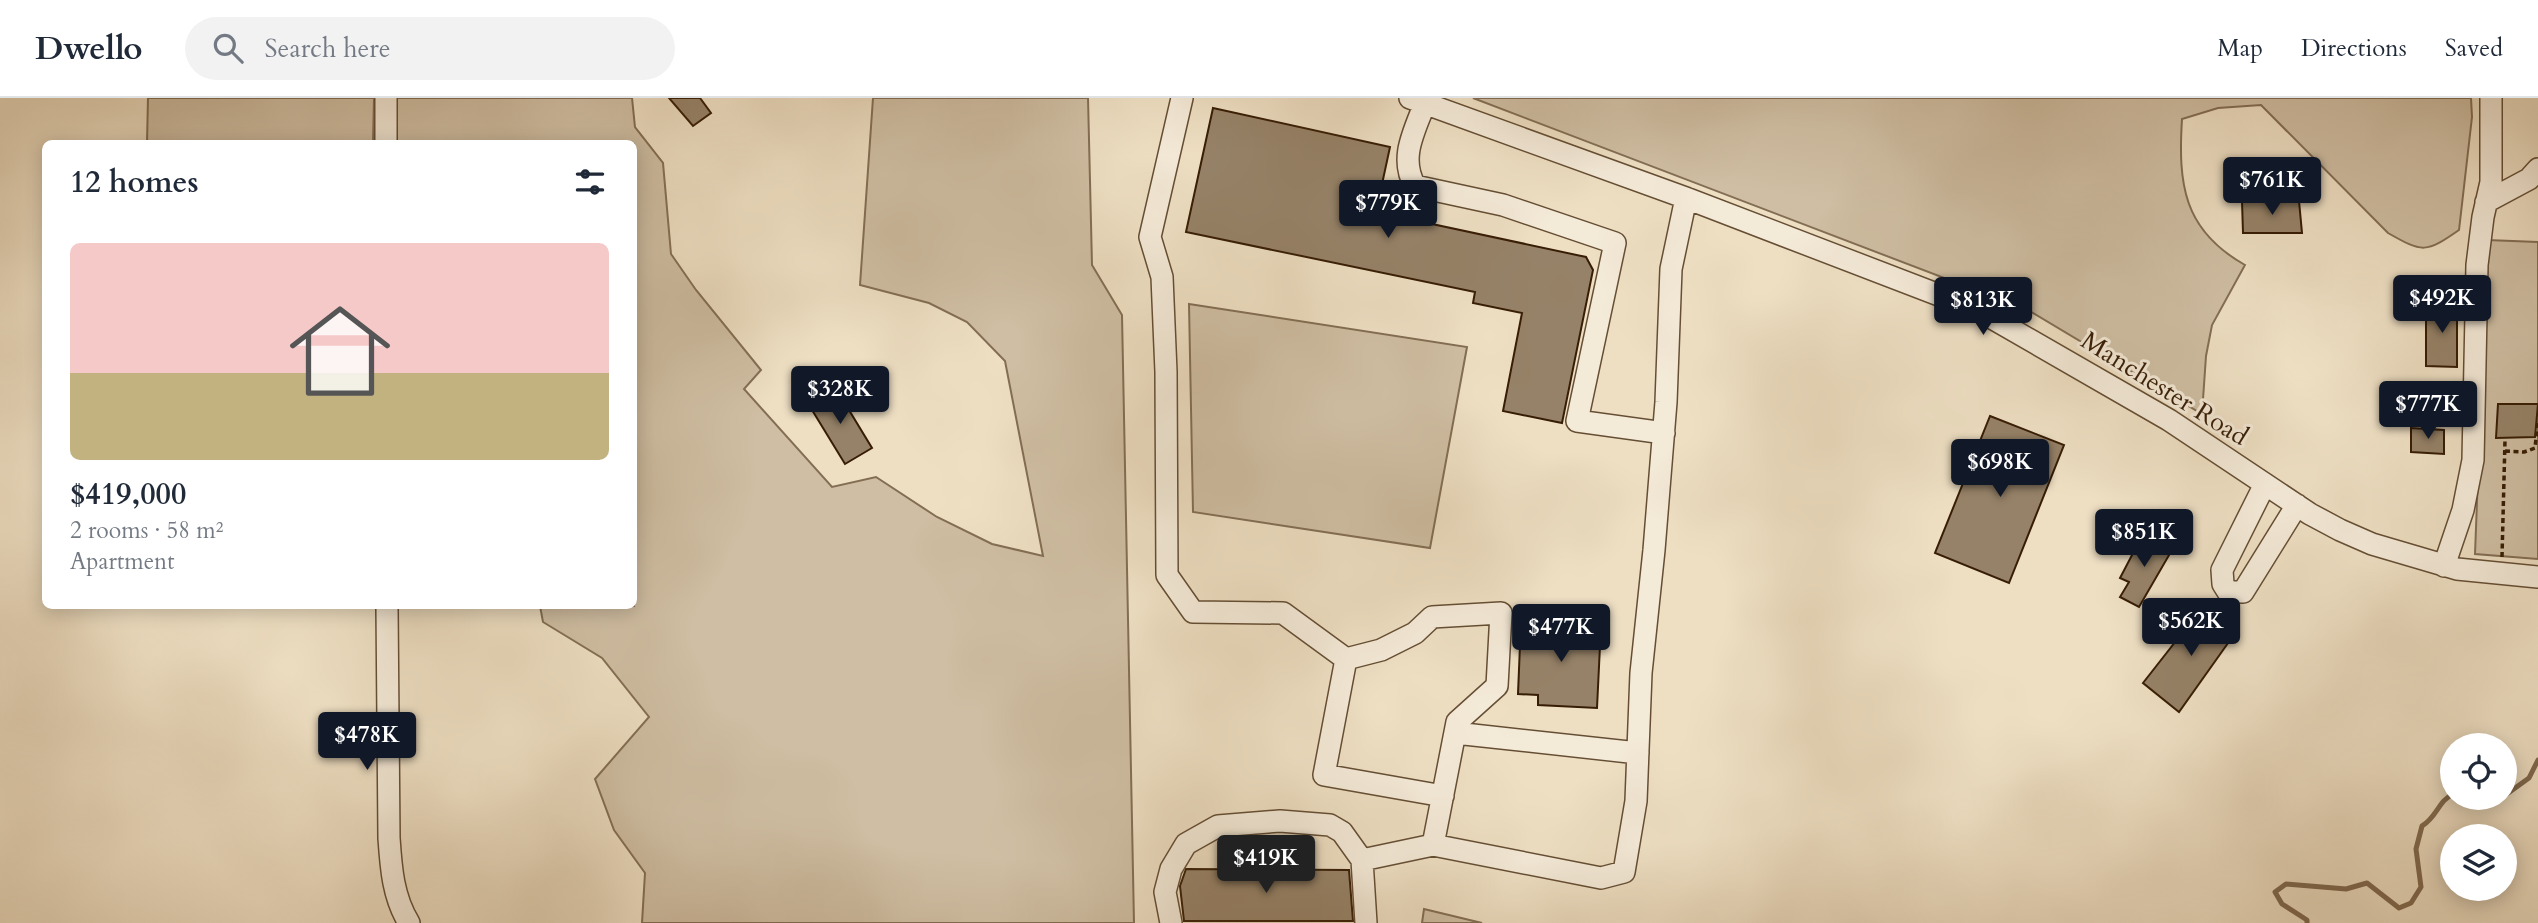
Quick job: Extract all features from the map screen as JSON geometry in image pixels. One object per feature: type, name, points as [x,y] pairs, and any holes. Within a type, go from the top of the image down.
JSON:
[{"type":"street","points":[[386,98],[386,140]]},
{"type":"street","points":[[1182,98],[1150,237],[1161,277],[1165,345],[1167,575],[1193,612],[1283,613],[1346,659]]},
{"type":"street","points":[[2444,566],[2463,510],[2473,460],[2477,265],[2491,182],[2491,98]]},
{"type":"street","points":[[1417,101],[1406,160],[1415,186],[1503,205],[1615,243],[1577,422],[1664,433]]},
{"type":"street","name":"Manchester Road","points":[[1417,101],[1686,198],[1978,310],[2158,414],[2297,505],[2340,530],[2372,544],[2444,566],[2502,575],[2538,577]]},
{"type":"street","points":[[2486,202],[2529,179],[2538,169]]},
{"type":"street","points":[[1362,860],[1433,845],[1601,878],[1624,872],[1636,801],[1641,673],[1664,433],[1671,269],[1686,198]]},
{"type":"street","points":[[2265,484],[2222,570],[2228,592],[2243,592],[2297,505]]},
{"type":"street","points":[[387,609],[390,860],[399,906],[409,923]]},
{"type":"street","points":[[1346,659],[1381,650],[1415,633],[1432,617],[1501,613],[1497,686],[1457,722],[1433,845]]},
{"type":"street","points":[[1346,659],[1324,775],[1443,796]]},
{"type":"street","points":[[1455,733],[1638,753]]},
{"type":"street","points":[[1171,923],[1165,892],[1171,869],[1186,844],[1218,826],[1280,821],[1330,825],[1342,832],[1362,860],[1366,923]]},
{"type":"path","points":[[2505,451],[2524,452],[2535,448],[2538,420]]},
{"type":"path","points":[[2502,575],[2505,440]]},
{"type":"shaded area","points":[[148,98],[374,98],[373,140],[147,140]]},
{"type":"shaded area","points":[[394,98],[632,98],[635,127],[663,163],[671,254],[696,290],[761,370],[744,389],[832,487],[876,477],[937,517],[992,544],[1043,556],[1005,361],[967,322],[929,303],[860,285],[873,98],[1088,98],[1092,265],[1122,315],[1134,923],[642,923],[645,873],[614,830],[595,779],[649,717],[602,658],[543,622],[541,609],[637,609],[637,140],[394,140]]},
{"type":"shaded area","points":[[1473,98],[2471,98],[2472,117],[2459,230],[2439,243],[2424,248],[2388,233],[2261,105],[2218,108],[2182,119],[2181,164],[2189,203],[2208,237],[2245,265],[2212,325],[2206,356],[2202,414],[2028,310]]},
{"type":"shaded area","points":[[2487,240],[2538,242],[2538,559],[2475,554]]},
{"type":"shaded area","points":[[1189,304],[1467,347],[1430,548],[1193,512]]},
{"type":"shaded area","points":[[1424,909],[1482,923],[1422,923]]},
{"type":"building","points":[[669,98],[700,98],[711,113],[693,126]]},
{"type":"building","points":[[1213,108],[1390,147],[1376,212],[1586,257],[1593,270],[1562,423],[1503,411],[1522,313],[1473,303],[1475,292],[1186,232]]},
{"type":"building","points":[[2242,201],[2299,201],[2302,233],[2243,233]]},
{"type":"building","points":[[2426,304],[2457,305],[2457,367],[2426,366]]},
{"type":"building","points":[[835,387],[872,448],[845,464],[809,405]]},
{"type":"building","points":[[2498,404],[2538,404],[2535,437],[2496,438]]},
{"type":"building","points":[[1990,416],[2064,445],[2009,583],[1935,553]]},
{"type":"building","points":[[2411,428],[2444,430],[2444,454],[2411,452]]},
{"type":"building","points":[[2143,534],[2172,550],[2139,607],[2120,597],[2129,582],[2120,578]]},
{"type":"building","points":[[2205,604],[2238,629],[2179,712],[2143,683]]},
{"type":"building","points":[[1529,622],[1601,625],[1597,708],[1538,705],[1538,695],[1518,694],[1520,645],[1527,645]]},
{"type":"building","points":[[1186,869],[1349,870],[1353,921],[1184,921],[1180,886]]},
{"type":"waterway","points":[[2517,787],[2529,778],[2538,760]]},
{"type":"waterway","points":[[2307,923],[2307,920],[2282,904],[2275,892],[2286,884],[2346,889],[2367,883],[2399,908],[2411,903],[2421,887],[2416,849],[2422,826],[2440,806]]}]
